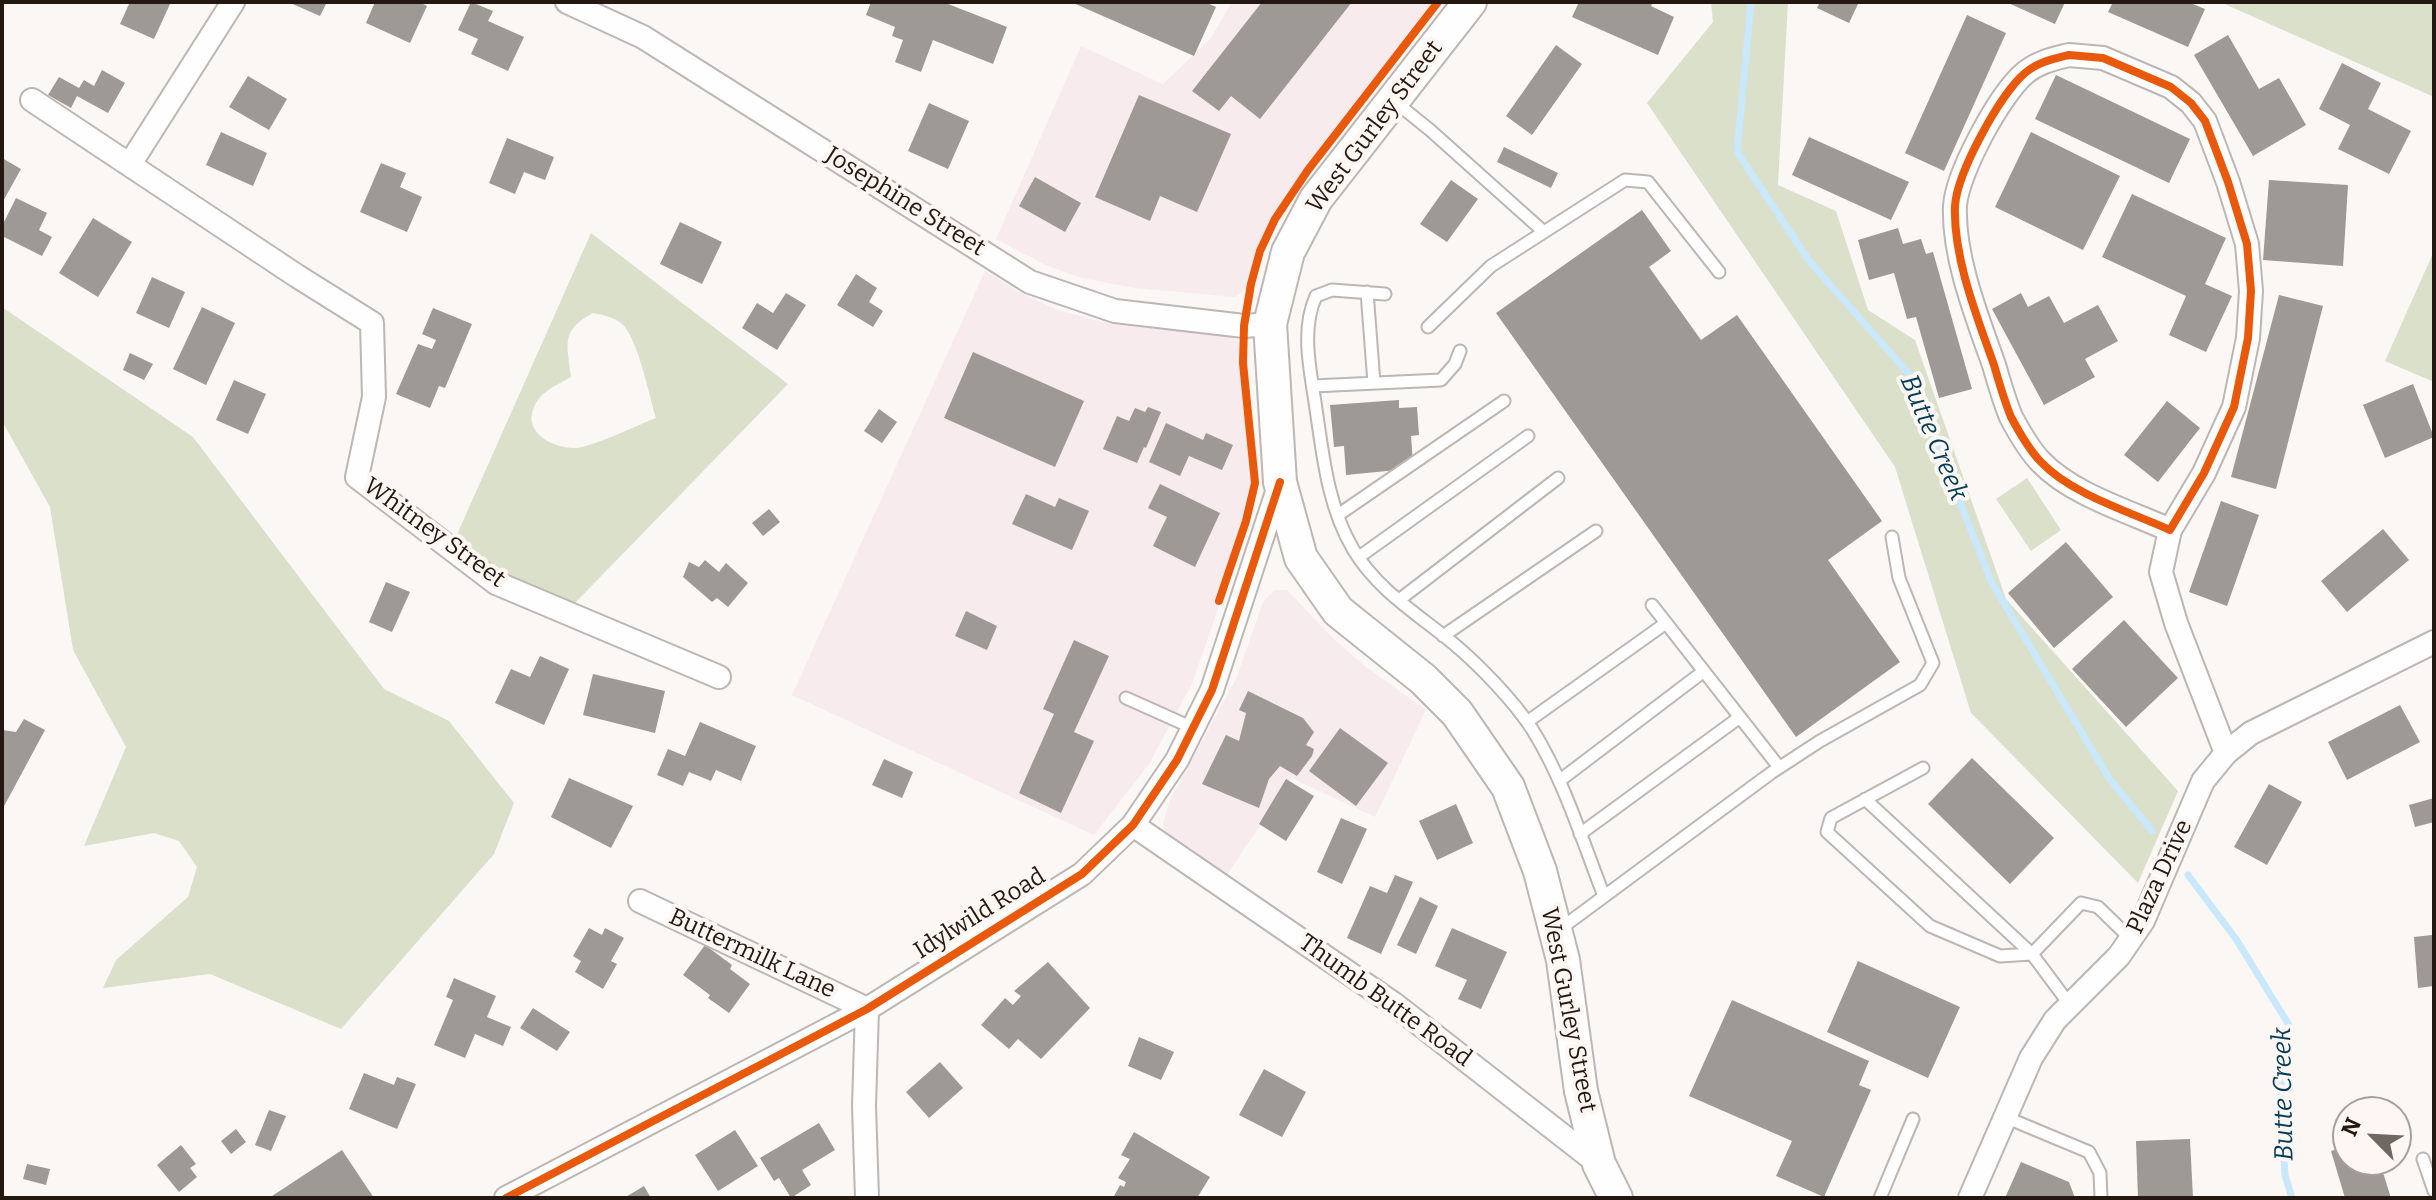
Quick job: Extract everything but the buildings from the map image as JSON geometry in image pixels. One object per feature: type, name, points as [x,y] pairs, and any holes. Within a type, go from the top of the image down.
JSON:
[{"type":"main road","name":"West Gurley Street","points":[[1470,2],[1316,199],[1288,252],[1270,324],[1280,482],[1301,558],[1338,611],[1423,679],[1457,713],[1508,787],[1540,871],[1556,931],[1563,960],[1581,1091],[1599,1164]]},
{"type":"main road","name":"Thumb Butte Road","points":[[1599,1164],[1616,1198]]},
{"type":"street","points":[[130,164],[233,2]]},
{"type":"street","name":"Josephine Street","points":[[567,2],[643,37],[1030,282],[1115,311],[1244,326],[1270,324]]},
{"type":"street","points":[[2170,530],[2081,490],[2054,474],[2029,447],[2011,417],[1969,287],[1956,235],[1955,203],[1962,180],[1993,115],[2023,74],[2038,63],[2069,55],[2103,58],[2171,87],[2191,103],[2205,121],[2247,244],[2251,291],[2248,338],[2234,407],[2204,473],[2170,530],[2161,572],[2176,623],[2226,753]]},
{"type":"street","name":"Whitney Street","points":[[32,100],[372,323],[374,397],[357,477],[496,583],[719,677]]},
{"type":"street","name":"Idylwild Road","points":[[506,1198],[867,1009],[1082,874],[1133,825],[1177,760],[1212,690],[1280,482]]},
{"type":"street","name":"Plaza Drive","points":[[1970,1198],[2031,1058],[2055,1020],[2119,956],[2143,921],[2203,781],[2226,753],[2251,733],[2434,642]]},
{"type":"street","name":"Thumb Butte Road","points":[[1133,825],[1394,1004],[1599,1164]]},
{"type":"street","name":"Buttermilk Lane","points":[[640,901],[867,1009]]},
{"type":"street","points":[[867,1009],[864,1106],[867,1198]]},
{"type":"lane","points":[[1394,100],[1544,232]]},
{"type":"lane","points":[[1428,327],[1491,266],[1625,180],[1648,182],[1719,272]]},
{"type":"lane","points":[[1385,294],[1332,290],[1316,296],[1309,311],[1308,356],[1332,500],[1353,549],[1382,585],[1493,682],[1527,722],[1559,781],[1604,896]]},
{"type":"lane","points":[[1367,292],[1374,383]]},
{"type":"lane","points":[[1313,386],[1441,380],[1455,364],[1460,351]]},
{"type":"lane","points":[[1338,515],[1504,401]]},
{"type":"lane","points":[[1359,557],[1528,436]]},
{"type":"lane","points":[[1399,600],[1558,478]]},
{"type":"lane","points":[[1443,636],[1596,531]]},
{"type":"lane","points":[[1556,931],[1779,767],[1920,685],[1933,663],[1899,578],[1892,537]]},
{"type":"lane","points":[[1652,605],[1779,767]]},
{"type":"lane","points":[[1527,722],[1666,623]]},
{"type":"lane","points":[[1559,781],[1704,671]]},
{"type":"lane","points":[[1126,698],[1193,728]]},
{"type":"lane","points":[[1580,834],[1740,717]]},
{"type":"lane","points":[[1923,768],[1831,818],[1827,832],[1930,926],[2000,956],[2032,954],[2081,903],[2098,907],[2131,939]]},
{"type":"lane","points":[[1865,799],[2032,954],[2070,1005]]},
{"type":"lane","points":[[2005,1117],[2089,1152],[2100,1173],[2101,1198]]},
{"type":"lane","points":[[1880,1198],[1913,1119]]},
{"type":"lane","points":[[2423,1159],[2434,1191]]},
{"type":"shaded area","points":[[1232,2],[1442,2],[1289,195],[1269,231],[1256,276],[1248,288],[1235,297],[1135,288],[1082,278],[1045,265],[996,239],[1081,46],[1163,84],[1210,39]]},
{"type":"shaded area","points":[[985,271],[1019,292],[1058,310],[1111,324],[1227,336],[1237,340],[1245,356],[1259,473],[1254,505],[1192,684],[1149,764],[1094,835],[792,695]]},
{"type":"shaded area","points":[[1274,590],[1287,590],[1366,667],[1426,710],[1375,817],[1292,778],[1226,876],[1165,833],[1163,823],[1170,800],[1236,679],[1263,602]]},
{"type":"green space","points":[[1711,2],[1788,2],[1778,185],[1836,211],[1868,310],[1915,340],[2006,599],[2178,791],[2138,883],[1971,713],[1895,467],[1647,103],[1713,22]]},
{"type":"green space","points":[[2220,2],[2434,2],[2434,97]]},
{"type":"green space","points":[[591,233],[788,384],[572,606],[496,571],[455,539]],"holes":[[[593,313],[616,320],[628,331],[638,354],[656,418],[582,447],[556,445],[540,436],[532,421],[532,413],[543,394],[571,377],[570,332]]]},
{"type":"green space","points":[[2434,251],[2434,382],[2385,361]]},
{"type":"green space","points":[[2,307],[193,437],[384,689],[449,721],[514,803],[494,854],[341,1029],[210,974],[103,988],[116,960],[188,897],[197,867],[179,841],[154,833],[84,846],[126,747],[73,650],[50,507],[2,421]]},
{"type":"green space","points":[[2027,478],[2061,530],[2031,551],[1996,499]]},
{"type":"waterway","name":"Butte Creek","points":[[1751,2],[1737,152],[1810,262],[1909,374],[1992,583],[2109,778],[2152,831]]},
{"type":"waterway","name":"Butte Creek","points":[[2188,875],[2236,939],[2289,1025],[2280,1092],[2285,1175],[2292,1198]]},
{"type":"cycle path","points":[[1219,601],[1246,521],[1255,483],[1243,363],[1244,326],[1260,251],[1275,219],[1308,170],[1438,2]]},
{"type":"cycle path","points":[[2069,55],[2103,58],[2171,87],[2191,103],[2205,121],[2247,244],[2251,291],[2248,338],[2234,407],[2204,473],[2170,530],[2068,484],[2032,452],[2008,411],[1962,266],[1955,206],[1963,174],[1981,135],[2004,98],[2025,73],[2040,64],[2069,55]]},
{"type":"cycle path","points":[[506,1198],[867,1009],[1082,874],[1133,825],[1177,760],[1212,690],[1280,482]]}]
